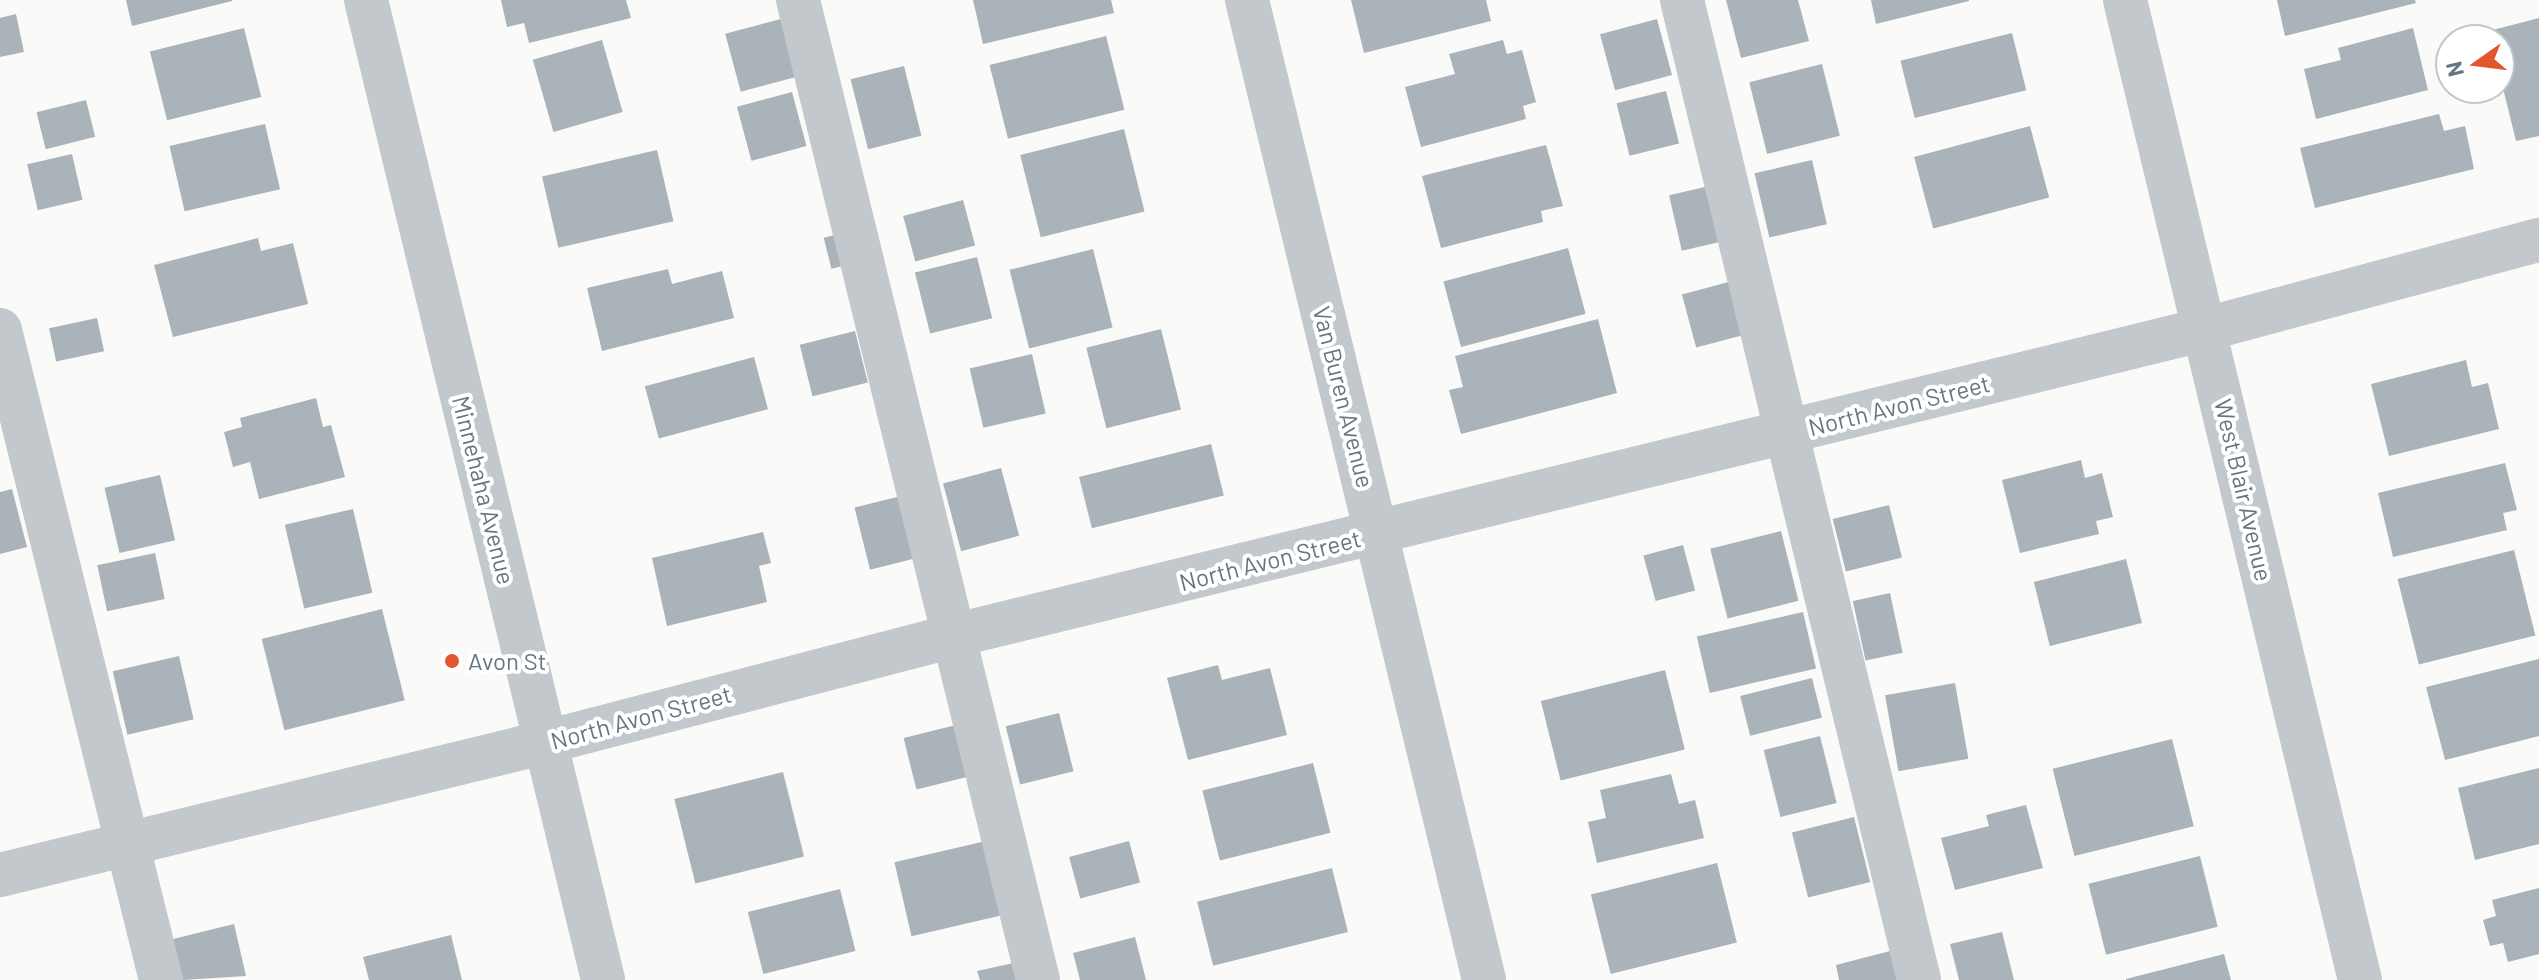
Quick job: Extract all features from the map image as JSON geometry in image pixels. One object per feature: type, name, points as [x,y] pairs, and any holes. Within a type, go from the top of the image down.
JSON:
[{"type":"street","name":"Minnehaha Avenue","points":[[366,0],[603,980]]},
{"type":"street","points":[[798,0],[1038,980]]},
{"type":"street","name":"Van Buren Avenue","points":[[1247,0],[1484,980]]},
{"type":"street","points":[[1682,0],[1919,980]]},
{"type":"street","name":"West Blair Avenue","points":[[2125,0],[2360,980]]},
{"type":"street","name":"North Avon Street","points":[[0,875],[546,742],[952,636],[2206,329],[2539,240]]},
{"type":"street","points":[[0,330],[161,980]]},
{"type":"building","points":[[126,0],[232,0],[232,1],[132,26]]},
{"type":"building","points":[[501,0],[626,0],[631,18],[529,43],[524,23],[507,27]]},
{"type":"building","points":[[973,0],[1111,0],[1114,13],[983,44]]},
{"type":"building","points":[[1351,0],[1486,0],[1491,21],[1364,53]]},
{"type":"building","points":[[1726,0],[1798,0],[1809,41],[1741,58]]},
{"type":"building","points":[[1871,0],[1969,0],[1969,1],[1876,24]]},
{"type":"building","points":[[2277,0],[2415,0],[2416,3],[2285,36]]},
{"type":"building","points":[[16,14],[24,52],[0,57],[0,18]]},
{"type":"building","points":[[788,17],[804,75],[741,92],[725,34]]},
{"type":"building","points":[[2539,18],[2539,136],[2516,141],[2507,104],[2515,104],[2515,24]]},
{"type":"building","points":[[1657,19],[1672,75],[1615,90],[1600,34]]},
{"type":"building","points":[[244,28],[261,97],[167,120],[150,51]]},
{"type":"building","points":[[2413,28],[2428,90],[2316,119],[2304,69],[2341,60],[2338,48]]},
{"type":"building","points":[[2012,33],[2026,90],[1915,118],[1900,61]]},
{"type":"building","points":[[1106,36],[1124,110],[1008,139],[990,65]]},
{"type":"building","points":[[602,40],[623,112],[553,132],[533,60]]},
{"type":"building","points":[[1503,40],[1507,54],[1522,50],[1536,102],[1523,106],[1526,119],[1421,147],[1405,87],[1455,74],[1449,54]]},
{"type":"building","points":[[1822,64],[1840,136],[1767,154],[1749,82]]},
{"type":"building","points":[[904,66],[921,136],[868,149],[851,79]]},
{"type":"building","points":[[1666,91],[1679,143],[1630,156],[1617,103]]},
{"type":"building","points":[[792,92],[806,146],[751,161],[737,107]]},
{"type":"building","points":[[86,100],[95,137],[46,149],[37,112]]},
{"type":"building","points":[[2439,114],[2444,131],[2465,126],[2474,169],[2315,208],[2300,148]]},
{"type":"building","points":[[265,124],[280,189],[185,211],[170,146]]},
{"type":"building","points":[[2030,126],[2049,197],[1933,229],[1914,157]]},
{"type":"building","points":[[1124,129],[1145,211],[1041,237],[1020,155]]},
{"type":"building","points":[[1546,145],[1563,206],[1541,211],[1543,222],[1441,248],[1422,176]]},
{"type":"building","points":[[657,150],[673,221],[558,248],[542,177]]},
{"type":"building","points":[[72,154],[83,200],[38,210],[27,164]]},
{"type":"building","points":[[1812,160],[1827,224],[1769,238],[1755,173]]},
{"type":"building","points":[[1709,186],[1722,242],[1682,251],[1669,195]]},
{"type":"building","points":[[963,200],[975,245],[915,261],[903,216]]},
{"type":"building","points":[[847,232],[855,263],[831,269],[824,238]]},
{"type":"building","points":[[258,238],[261,251],[293,243],[308,304],[173,337],[154,265]]},
{"type":"building","points":[[1568,248],[1586,314],[1461,347],[1443,281]]},
{"type":"building","points":[[1093,249],[1113,328],[1029,348],[1010,270]]},
{"type":"building","points":[[977,257],[992,318],[930,334],[915,272]]},
{"type":"building","points":[[668,269],[672,284],[722,271],[734,318],[602,351],[587,288]]},
{"type":"building","points":[[1736,280],[1750,333],[1696,348],[1682,294]]},
{"type":"building","points":[[97,318],[104,351],[56,361],[49,328]]},
{"type":"building","points":[[1598,319],[1617,393],[1461,434],[1449,390],[1463,387],[1455,356]]},
{"type":"building","points":[[1161,329],[1181,410],[1106,428],[1086,348]]},
{"type":"building","points":[[855,331],[868,382],[813,396],[800,345]]},
{"type":"building","points":[[1032,354],[1046,413],[983,428],[970,368]]},
{"type":"building","points":[[754,357],[768,409],[659,438],[645,386]]},
{"type":"building","points":[[2466,360],[2472,387],[2488,383],[2499,429],[2389,456],[2371,384]]},
{"type":"building","points":[[316,398],[323,427],[331,425],[345,477],[259,499],[250,462],[233,467],[224,432],[242,427],[240,418]]},
{"type":"building","points":[[1211,444],[1224,495],[1092,528],[1079,477]]},
{"type":"building","points":[[2081,460],[2085,478],[2102,473],[2113,517],[2096,521],[2099,534],[2020,553],[2002,480]]},
{"type":"building","points":[[2505,463],[2517,510],[2503,513],[2507,530],[2393,557],[2378,493]]},
{"type":"building","points":[[1001,468],[1019,536],[961,551],[943,484]]},
{"type":"building","points":[[160,475],[175,540],[120,553],[104,488]]},
{"type":"building","points":[[12,489],[27,547],[0,554],[0,492]]},
{"type":"building","points":[[905,495],[920,557],[870,570],[855,508]]},
{"type":"building","points":[[1889,505],[1902,557],[1846,571],[1833,519]]},
{"type":"building","points":[[353,509],[372,593],[304,609],[285,525]]},
{"type":"building","points":[[1781,531],[1798,601],[1728,619],[1710,549]]},
{"type":"building","points":[[763,532],[771,563],[759,566],[767,602],[667,626],[652,558]]},
{"type":"building","points":[[1683,545],[1695,590],[1656,601],[1643,556]]},
{"type":"building","points":[[2514,550],[2535,635],[2419,664],[2398,579]]},
{"type":"building","points":[[155,553],[165,599],[107,611],[97,565]]},
{"type":"building","points":[[2126,559],[2142,623],[2050,646],[2034,582]]},
{"type":"building","points":[[1890,593],[1903,653],[1866,661],[1853,601]]},
{"type":"building","points":[[382,609],[405,700],[284,730],[262,639]]},
{"type":"building","points":[[1803,612],[1816,669],[1710,693],[1697,637]]},
{"type":"building","points":[[179,656],[194,719],[127,735],[113,671]]},
{"type":"building","points":[[2539,659],[2539,736],[2445,760],[2426,687]]},
{"type":"building","points":[[1218,665],[1222,680],[1270,668],[1287,735],[1188,760],[1167,678]]},
{"type":"building","points":[[1665,670],[1685,750],[1561,781],[1541,701]]},
{"type":"building","points":[[1812,678],[1822,718],[1750,736],[1740,696]]},
{"type":"building","points":[[1955,683],[1968,759],[1898,771],[1885,695]]},
{"type":"building","points":[[1059,713],[1074,771],[1020,785],[1006,726]]},
{"type":"building","points":[[956,725],[969,776],[916,789],[904,738]]},
{"type":"building","points":[[1820,736],[1837,803],[1780,817],[1764,750]]},
{"type":"building","points":[[2172,739],[2194,826],[2074,856],[2053,769]]},
{"type":"building","points":[[1313,763],[1330,833],[1220,860],[1202,791]]},
{"type":"building","points":[[2539,768],[2539,844],[2475,860],[2458,788]]},
{"type":"building","points":[[783,772],[804,856],[695,884],[674,799]]},
{"type":"building","points":[[1671,774],[1679,804],[1695,800],[1704,838],[1597,863],[1588,822],[1606,818],[1600,790]]},
{"type":"building","points":[[2026,805],[2043,868],[1955,890],[1941,838],[1989,826],[1986,815]]},
{"type":"building","points":[[1854,817],[1870,882],[1808,897],[1792,832]]},
{"type":"building","points":[[986,841],[1003,915],[912,936],[894,862]]},
{"type":"building","points":[[1129,841],[1140,883],[1080,899],[1069,857]]},
{"type":"building","points":[[2200,856],[2218,927],[2106,955],[2088,884]]},
{"type":"building","points":[[1717,863],[1737,943],[1611,974],[1591,894]]},
{"type":"building","points":[[1332,868],[1348,932],[1213,966],[1197,902]]},
{"type":"building","points":[[2539,888],[2539,954],[2508,962],[2503,943],[2490,946],[2483,920],[2496,916],[2492,900]]},
{"type":"building","points":[[840,889],[855,951],[763,974],[748,912]]},
{"type":"building","points":[[234,924],[246,976],[183,980],[173,939]]},
{"type":"building","points":[[2002,932],[2014,980],[1959,980],[1950,944]]},
{"type":"building","points":[[451,935],[462,980],[369,980],[363,957]]},
{"type":"building","points":[[1135,937],[1146,980],[1080,980],[1073,953]]},
{"type":"building","points":[[1890,951],[1897,980],[1839,980],[1836,965]]},
{"type":"building","points":[[2224,954],[2231,980],[2126,980],[2126,979]]},
{"type":"building","points":[[1022,961],[1026,980],[980,980],[977,971]]},
{"type":"place","name":"Avon St","points":[[452,661]]}]
